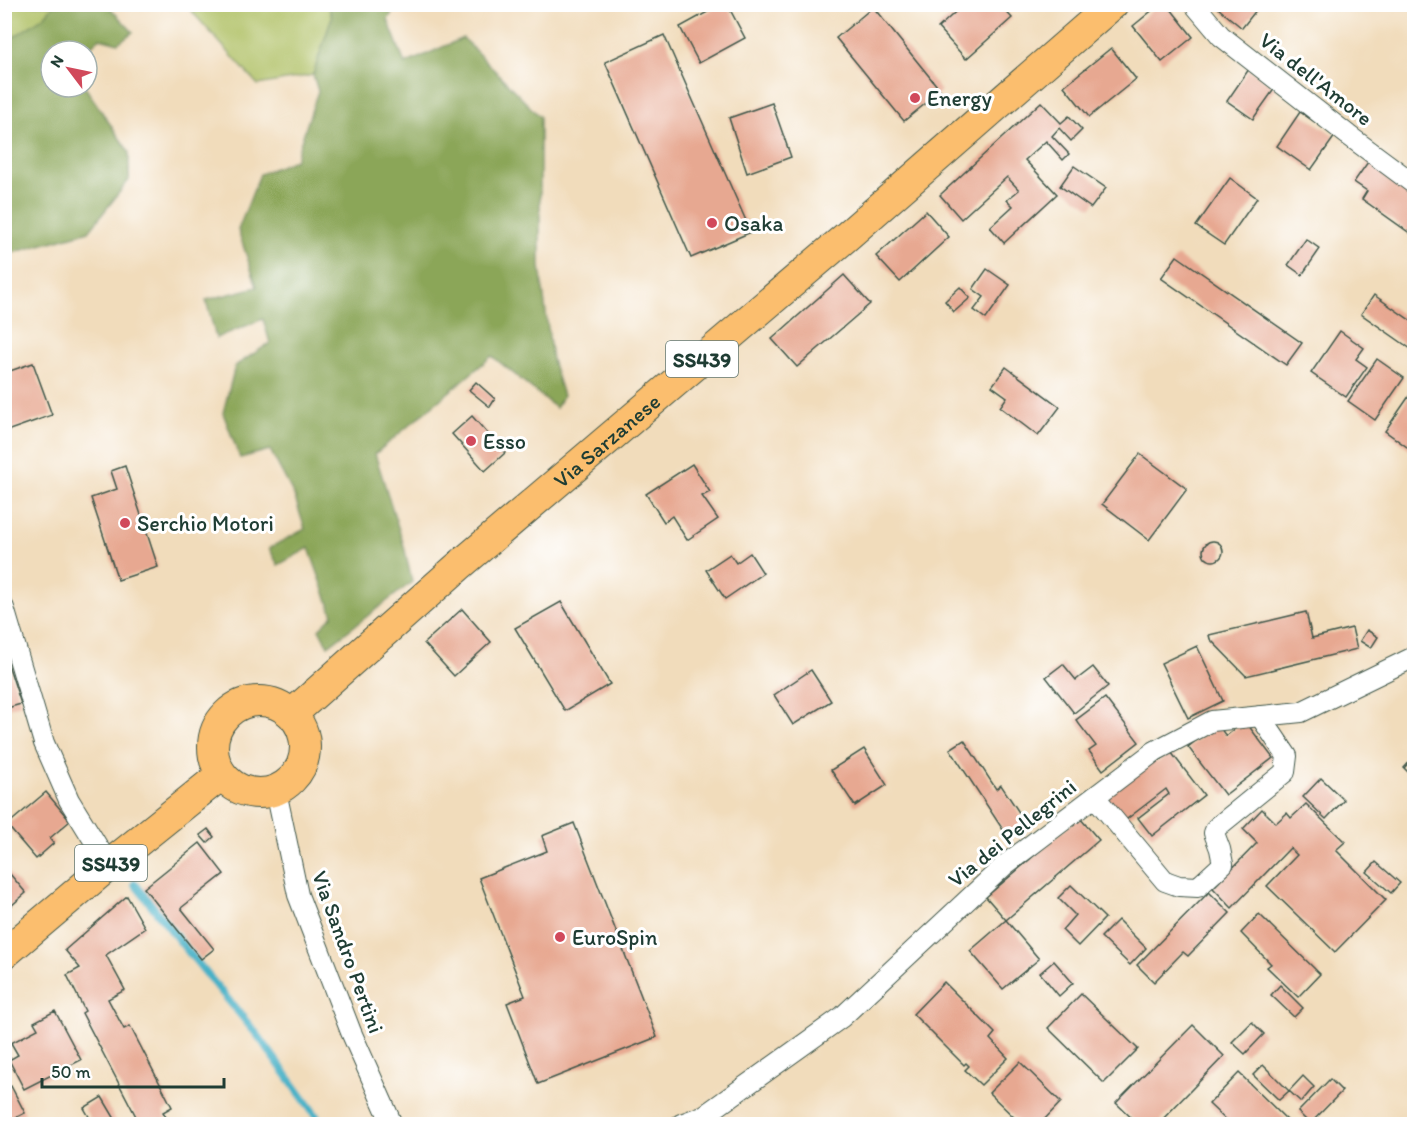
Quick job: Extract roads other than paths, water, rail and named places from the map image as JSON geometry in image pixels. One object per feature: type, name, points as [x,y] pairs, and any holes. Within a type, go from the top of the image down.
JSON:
[{"type":"main road","name":"Via Sarzanese","points":[[292,714],[460,565],[837,245],[1113,4]]},
{"type":"main road","points":[[257,701],[280,705],[292,714],[301,727],[305,742],[305,757],[299,771],[289,783],[276,791],[261,794],[246,792],[232,786],[221,775],[214,762],[212,747],[215,731],[222,718],[234,708],[257,701]]},
{"type":"main road","name":"SS439","points":[[4,954],[109,865],[221,775]]},
{"type":"street","name":"Via dell'Amore","points":[[1194,4],[1221,36],[1414,184]]},
{"type":"street","points":[[4,608],[44,742],[69,800],[109,865]]},
{"type":"street","name":"Via dei Pellegrini","points":[[681,1125],[705,1115],[842,1017],[1006,864],[1155,751],[1212,721],[1301,712],[1414,657]]},
{"type":"street","points":[[1095,796],[1165,881],[1179,886],[1198,887],[1222,864],[1220,849],[1214,833],[1216,828],[1285,772],[1287,756],[1260,716]]},
{"type":"street","name":"Via Sandro Pertini","points":[[276,791],[298,895],[351,1032],[392,1125]]},
{"type":"waterway","points":[[135,884],[259,1037],[322,1124]]},
{"type":"place","name":"Energy","points":[[915,98]]},
{"type":"place","name":"Osaka","points":[[712,223]]},
{"type":"place","name":"Esso","points":[[471,441]]},
{"type":"place","name":"Serchio Motori","points":[[125,523]]},
{"type":"place","name":"EuroSpin","points":[[560,937]]}]
